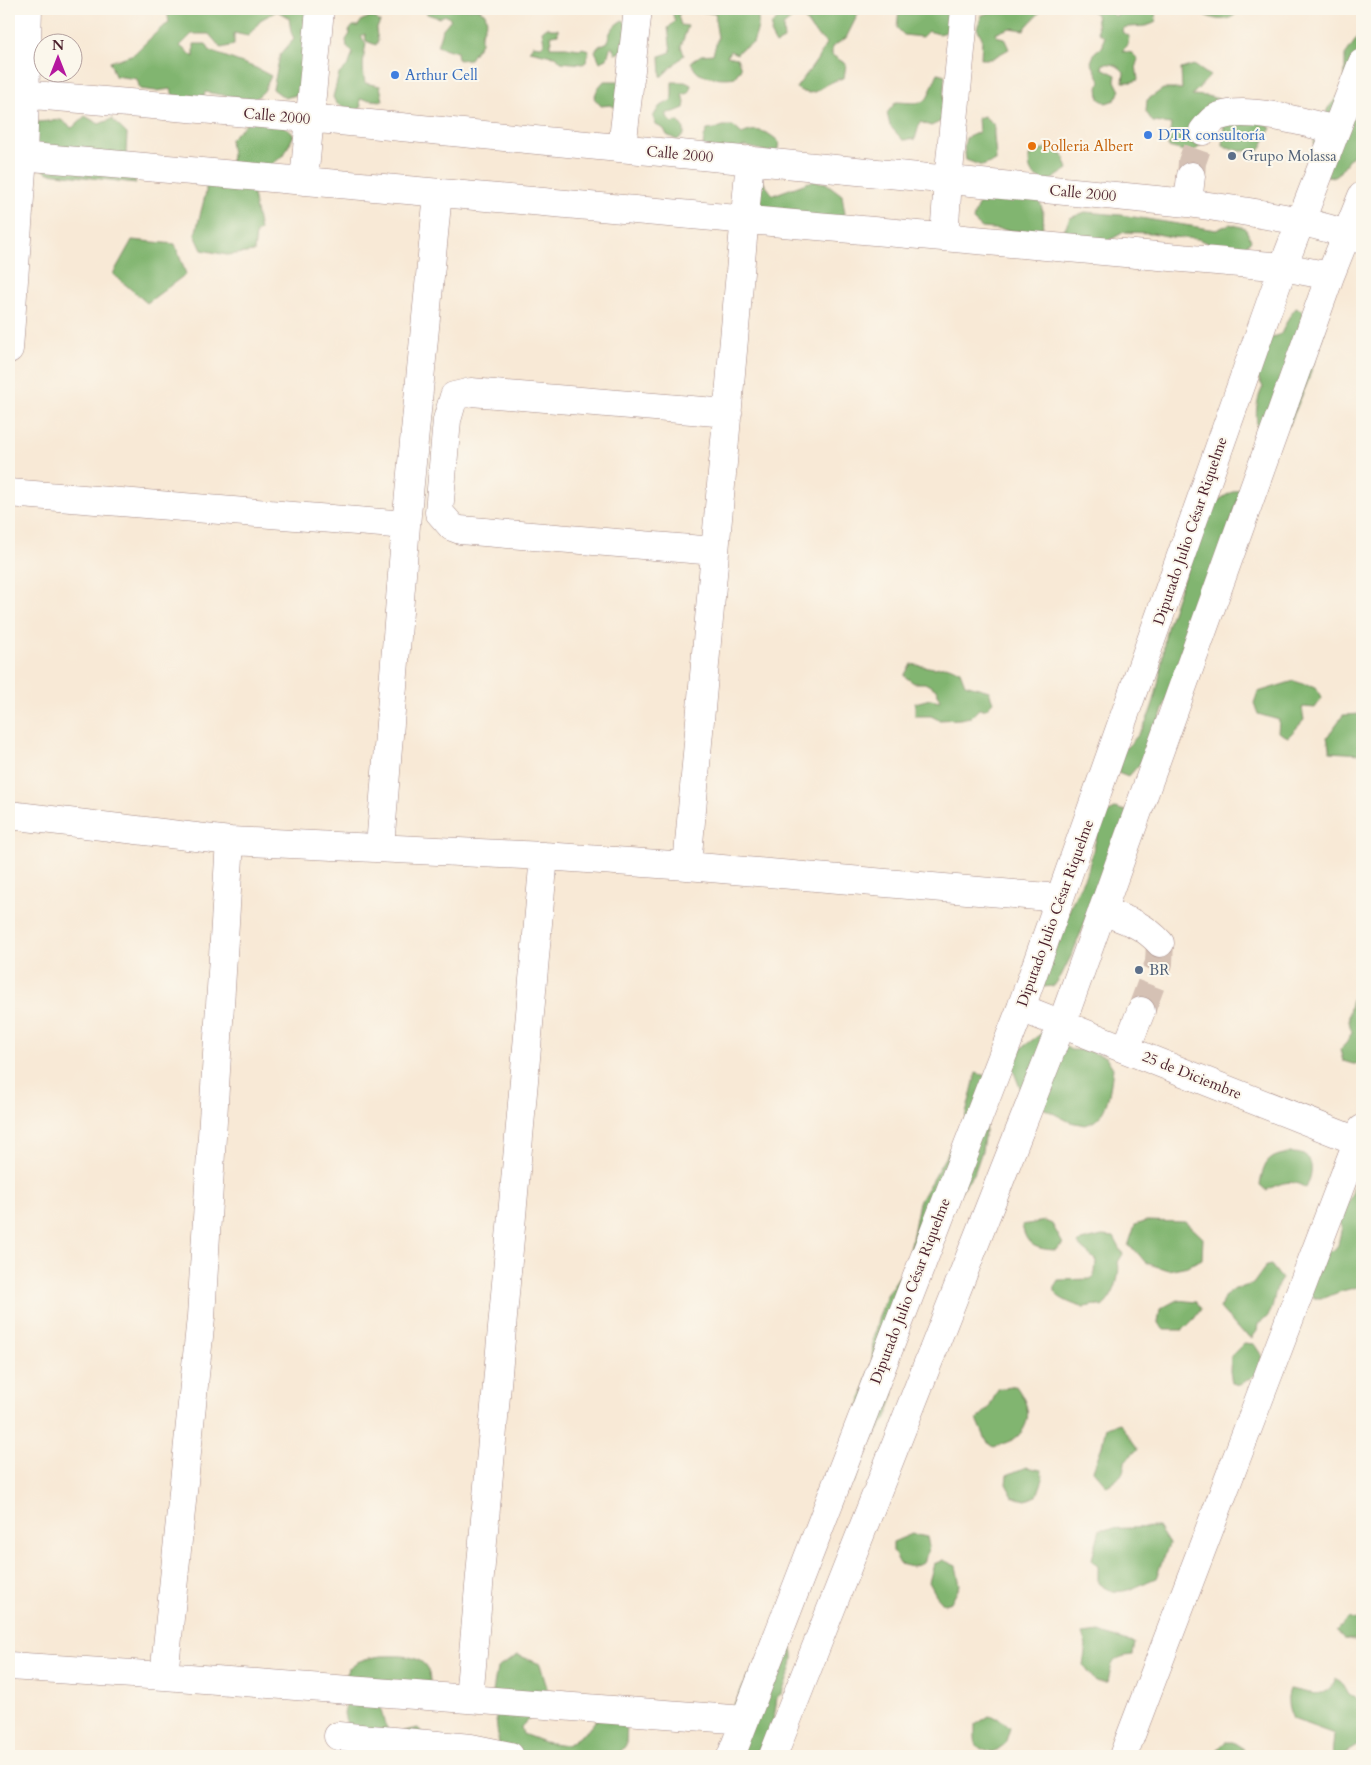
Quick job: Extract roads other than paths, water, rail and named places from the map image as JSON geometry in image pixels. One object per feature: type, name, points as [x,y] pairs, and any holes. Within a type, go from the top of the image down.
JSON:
[{"type":"street","points":[[9,350],[16,156],[16,94],[28,9]]},
{"type":"street","points":[[304,181],[308,118],[320,9]]},
{"type":"street","points":[[622,148],[638,9]]},
{"type":"street","points":[[944,237],[965,9]]},
{"type":"street","name":"Diputado Julio César Riquelme","points":[[731,1756],[1021,1008],[1283,267],[1362,63]]},
{"type":"street","name":"Calle 2000","points":[[16,94],[308,118],[1188,203],[1301,221],[1355,237]]},
{"type":"street","points":[[1203,131],[1213,120],[1221,115],[1248,113],[1284,118],[1336,130]]},
{"type":"street","points":[[16,156],[1283,267],[1330,276]]},
{"type":"street","points":[[686,866],[750,160]]},
{"type":"street","points":[[1188,203],[1191,176]]},
{"type":"street","points":[[380,847],[406,526],[438,193]]},
{"type":"street","points":[[774,1756],[1062,1024],[1330,276],[1355,237],[1362,196]]},
{"type":"street","points":[[715,551],[460,530],[452,527],[438,512],[447,420],[454,396],[471,392],[728,413]]},
{"type":"street","points":[[416,417],[447,420]]},
{"type":"street","points":[[9,493],[406,526]]},
{"type":"street","points":[[9,815],[230,841],[544,856],[686,866],[1060,898]]},
{"type":"street","points":[[164,1676],[201,1317],[230,841]]},
{"type":"street","points":[[469,1699],[544,856]]},
{"type":"street","points":[[1102,911],[1137,924],[1150,932],[1160,943]]},
{"type":"street","name":"25 de Diciembre","points":[[1021,1008],[1361,1138]]},
{"type":"street","points":[[1126,1049],[1141,1011]]},
{"type":"street","points":[[1123,1756],[1361,1138]]},
{"type":"street","points":[[9,1666],[745,1720]]},
{"type":"street","points":[[338,1736],[471,1748],[510,1756]]},
{"type":"tunnel","points":[[1191,176],[1192,162],[1203,131]]},
{"type":"tunnel","points":[[1141,1011],[1159,963],[1160,943]]},
{"type":"place","name":"Arthur Cell","points":[[395,75]]},
{"type":"place","name":"DTR consultoría","points":[[1148,135]]},
{"type":"place","name":"Polleria Albert","points":[[1032,146]]},
{"type":"place","name":"Grupo Molassa","points":[[1232,156]]},
{"type":"place","name":"BR","points":[[1139,970]]}]
